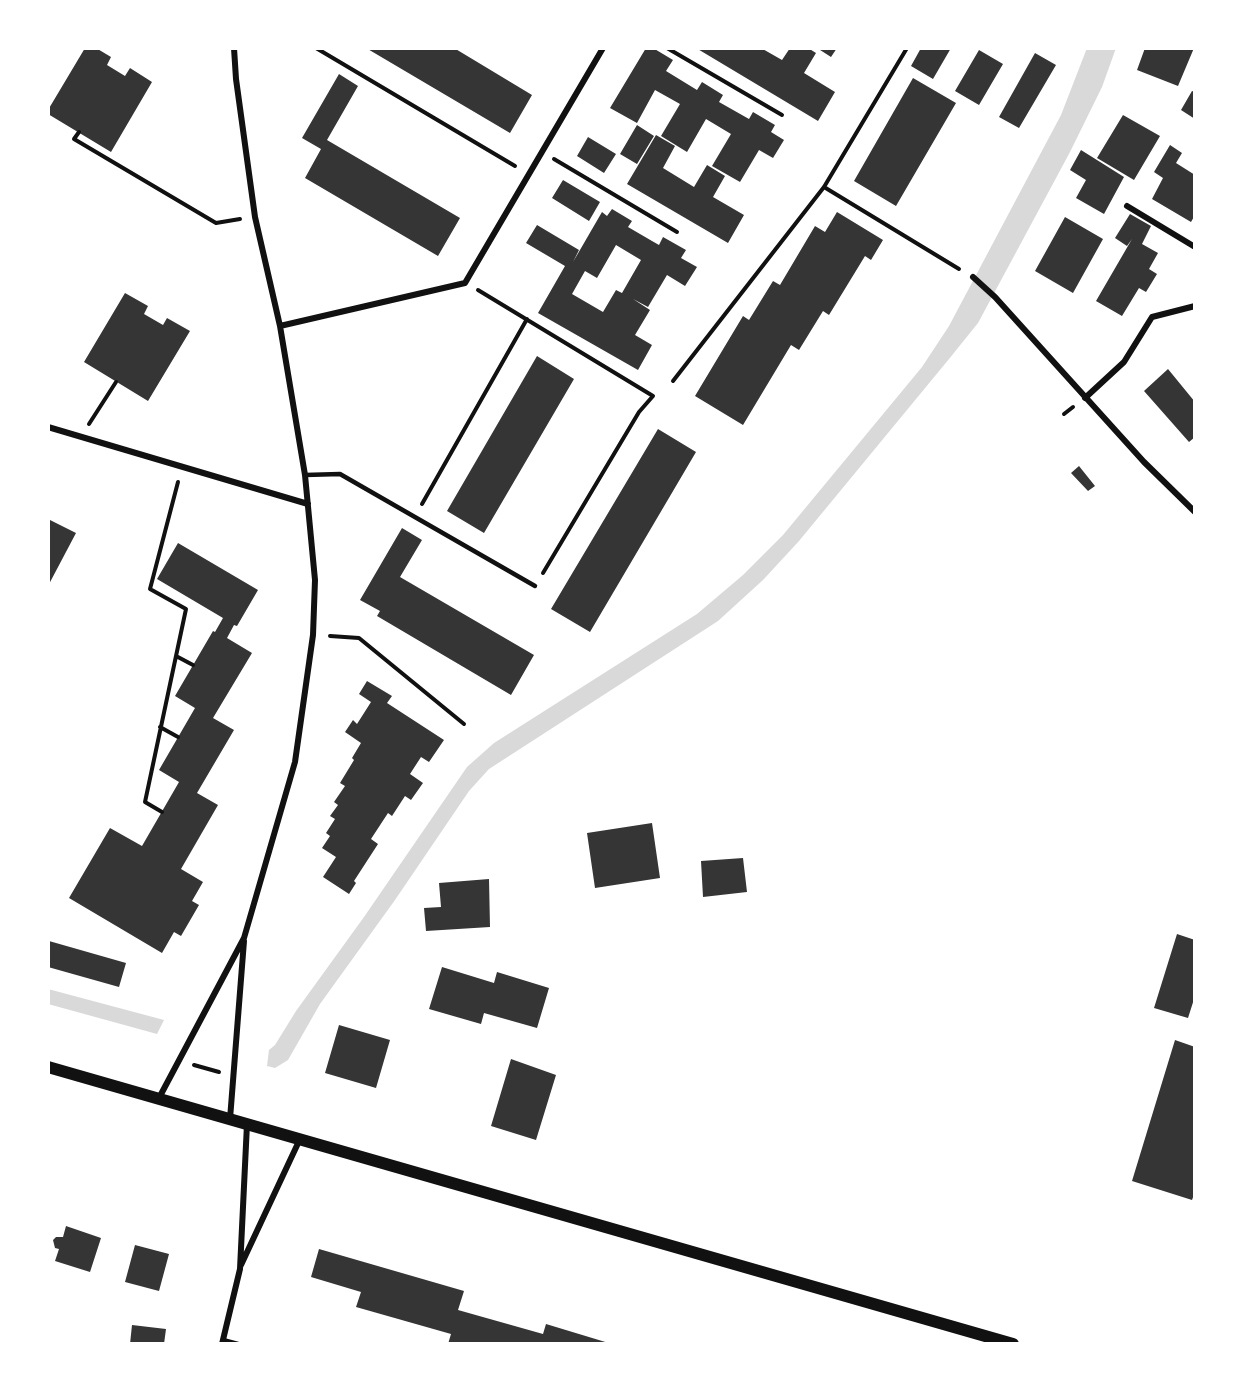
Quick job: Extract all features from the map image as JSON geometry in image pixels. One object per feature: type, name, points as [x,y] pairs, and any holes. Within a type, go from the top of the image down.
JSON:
[{"type":"main road","points":[[48,1067],[1013,1344]]},
{"type":"street","points":[[159,1098],[244,938],[295,762],[313,635],[315,580],[305,475],[280,326],[255,217],[236,79],[234,48]]},
{"type":"street","points":[[280,326],[465,283],[603,48]]},
{"type":"street","points":[[1128,206],[1195,247]]},
{"type":"street","points":[[973,277],[995,297],[1144,462],[1195,512]]},
{"type":"street","points":[[1085,398],[1124,362],[1152,317],[1195,306]]},
{"type":"street","points":[[48,427],[308,504]]},
{"type":"street","points":[[230,1119],[244,938]]},
{"type":"street","points":[[240,1269],[247,1124]]},
{"type":"street","points":[[222,1342],[240,1269],[300,1139]]},
{"type":"lane","points":[[305,475],[340,474],[535,586]]},
{"type":"lane","points":[[222,1342],[238,1344]]},
{"type":"path","points":[[316,48],[529,174]]},
{"type":"path","points":[[667,48],[782,115]]},
{"type":"path","points":[[673,381],[824,187],[907,48]]},
{"type":"path","points":[[79,132],[74,139],[216,223],[255,217]]},
{"type":"path","points":[[542,152],[677,232]]},
{"type":"path","points":[[824,187],[973,277]]},
{"type":"path","points":[[465,283],[652,396],[639,412],[535,586]]},
{"type":"path","points":[[415,517],[527,319]]},
{"type":"path","points":[[81,437],[116,382]]},
{"type":"path","points":[[162,812],[145,802],[186,609],[150,589],[182,467]]},
{"type":"path","points":[[313,635],[359,638],[464,724]]},
{"type":"path","points":[[176,656],[193,665]]},
{"type":"path","points":[[160,727],[178,737]]},
{"type":"path","points":[[180,1061],[234,1076]]},
{"type":"shaded area","points":[[1087,48],[1116,48],[1102,87],[1070,152],[978,323],[799,541],[763,580],[718,621],[489,769],[469,791],[395,900],[320,1004],[288,1060],[275,1068],[267,1066],[269,1050],[275,1045],[296,1011],[467,767],[494,743],[697,614],[743,575],[783,535],[922,367],[949,326],[1061,115]]},
{"type":"shaded area","points":[[48,989],[164,1020],[157,1034],[48,1004]]},
{"type":"building","points":[[85,48],[96,48],[111,57],[107,65],[125,76],[130,68],[152,82],[111,152],[48,114],[48,110]]},
{"type":"building","points":[[366,48],[454,48],[532,95],[510,133]]},
{"type":"building","points":[[646,48],[653,48],[673,60],[666,71],[697,90],[702,82],[723,95],[719,102],[749,119],[753,112],[775,125],[771,132],[784,140],[773,158],[759,150],[740,182],[712,166],[731,134],[706,119],[687,152],[661,136],[680,104],[655,90],[637,123],[610,108]]},
{"type":"building","points":[[696,48],[761,48],[782,60],[790,48],[808,48],[816,53],[804,73],[835,92],[818,121]]},
{"type":"building","points":[[817,48],[837,48],[831,57]]},
{"type":"building","points":[[921,48],[951,48],[933,79],[911,66]]},
{"type":"building","points":[[1145,48],[1194,48],[1178,86],[1137,70]]},
{"type":"building","points":[[979,50],[1003,64],[979,105],[955,91]]},
{"type":"building","points":[[1035,53],[1056,65],[1019,128],[999,117]]},
{"type":"building","points":[[339,74],[358,86],[327,140],[460,218],[438,256],[305,178],[321,149],[302,138]]},
{"type":"building","points":[[913,78],[956,103],[896,206],[854,181]]},
{"type":"building","points":[[1192,91],[1195,92],[1195,119],[1181,110]]},
{"type":"building","points":[[1123,115],[1160,136],[1134,180],[1097,158]]},
{"type":"building","points":[[637,125],[654,136],[637,164],[620,154]]},
{"type":"building","points":[[656,135],[675,146],[663,168],[694,187],[707,165],[725,176],[713,197],[744,215],[728,243],[627,184]]},
{"type":"building","points":[[588,137],[616,154],[604,173],[577,156]]},
{"type":"building","points":[[1170,145],[1182,153],[1176,163],[1195,175],[1195,215],[1191,222],[1152,199],[1163,178],[1154,172]]},
{"type":"building","points":[[1081,150],[1124,177],[1104,214],[1076,198],[1086,180],[1070,170]]},
{"type":"building","points":[[563,180],[600,202],[589,221],[552,198]]},
{"type":"building","points":[[612,209],[632,221],[628,227],[659,245],[663,237],[686,250],[681,258],[697,267],[685,286],[667,275],[648,307],[633,299],[650,310],[635,335],[652,345],[638,370],[538,313],[565,266],[526,243],[537,225],[579,250],[573,262],[602,212],[607,216]],"holes":[[[616,245],[641,260],[622,293],[616,290],[603,312],[572,294],[585,271],[597,278]]]},
{"type":"building","points":[[837,212],[883,240],[871,260],[865,256],[829,315],[823,311],[799,350],[791,345],[743,425],[695,396],[743,316],[749,320],[773,281],[780,285],[815,226],[825,232]]},
{"type":"building","points":[[1130,214],[1151,226],[1142,244],[1158,253],[1149,269],[1157,274],[1146,292],[1139,288],[1122,316],[1096,301],[1132,239],[1127,246],[1115,238]]},
{"type":"building","points":[[1065,217],[1103,239],[1073,293],[1035,271]]},
{"type":"building","points":[[125,293],[148,306],[144,314],[163,325],[167,318],[190,331],[148,401],[84,362]]},
{"type":"building","points":[[537,356],[574,379],[484,533],[447,511]]},
{"type":"building","points":[[1168,369],[1195,402],[1195,437],[1189,442],[1144,391]]},
{"type":"building","points":[[658,429],[696,452],[590,632],[551,609]]},
{"type":"building","points":[[1079,466],[1095,486],[1088,491],[1071,473]]},
{"type":"building","points":[[48,519],[76,533],[48,586]]},
{"type":"building","points":[[402,528],[422,540],[400,577],[534,655],[511,695],[377,616],[380,611],[360,600]]},
{"type":"building","points":[[178,543],[258,590],[237,626],[234,625],[227,638],[252,653],[213,718],[234,730],[197,793],[218,805],[181,869],[203,882],[192,901],[199,905],[181,936],[174,932],[162,953],[69,898],[110,828],[142,846],[179,782],[159,770],[195,708],[175,696],[223,618],[157,579]]},
{"type":"building","points":[[367,681],[392,696],[387,703],[444,740],[429,762],[421,757],[410,774],[423,783],[411,800],[405,796],[392,816],[388,813],[371,839],[378,844],[354,881],[356,883],[349,894],[323,877],[336,857],[322,848],[330,836],[326,833],[335,819],[330,816],[338,805],[334,802],[345,786],[340,783],[361,743],[345,732],[353,720],[357,724],[371,702],[359,694]]},
{"type":"building","points":[[652,823],[660,878],[595,888],[587,833]]},
{"type":"building","points":[[743,858],[747,892],[703,897],[701,861]]},
{"type":"building","points":[[489,879],[490,927],[426,931],[424,908],[441,907],[439,883]]},
{"type":"building","points":[[1177,934],[1195,940],[1195,996],[1188,1018],[1154,1008]]},
{"type":"building","points":[[49,941],[126,963],[119,987],[48,967]]},
{"type":"building","points":[[442,967],[494,983],[497,972],[549,988],[537,1028],[484,1013],[481,1024],[429,1009]]},
{"type":"building","points":[[339,1025],[390,1040],[376,1088],[325,1073]]},
{"type":"building","points":[[1175,1040],[1195,1047],[1195,1192],[1192,1200],[1132,1181]]},
{"type":"building","points":[[511,1059],[556,1075],[536,1140],[491,1126]]},
{"type":"building","points":[[66,1226],[101,1238],[90,1272],[55,1261],[59,1249],[55,1248],[53,1240],[56,1237],[63,1237]]},
{"type":"building","points":[[135,1245],[169,1254],[159,1291],[125,1282]]},
{"type":"building","points":[[319,1249],[464,1291],[458,1310],[543,1334],[546,1324],[612,1344],[448,1344],[451,1334],[356,1307],[361,1292],[311,1277]]},
{"type":"building","points":[[132,1325],[166,1329],[164,1344],[130,1344]]}]
